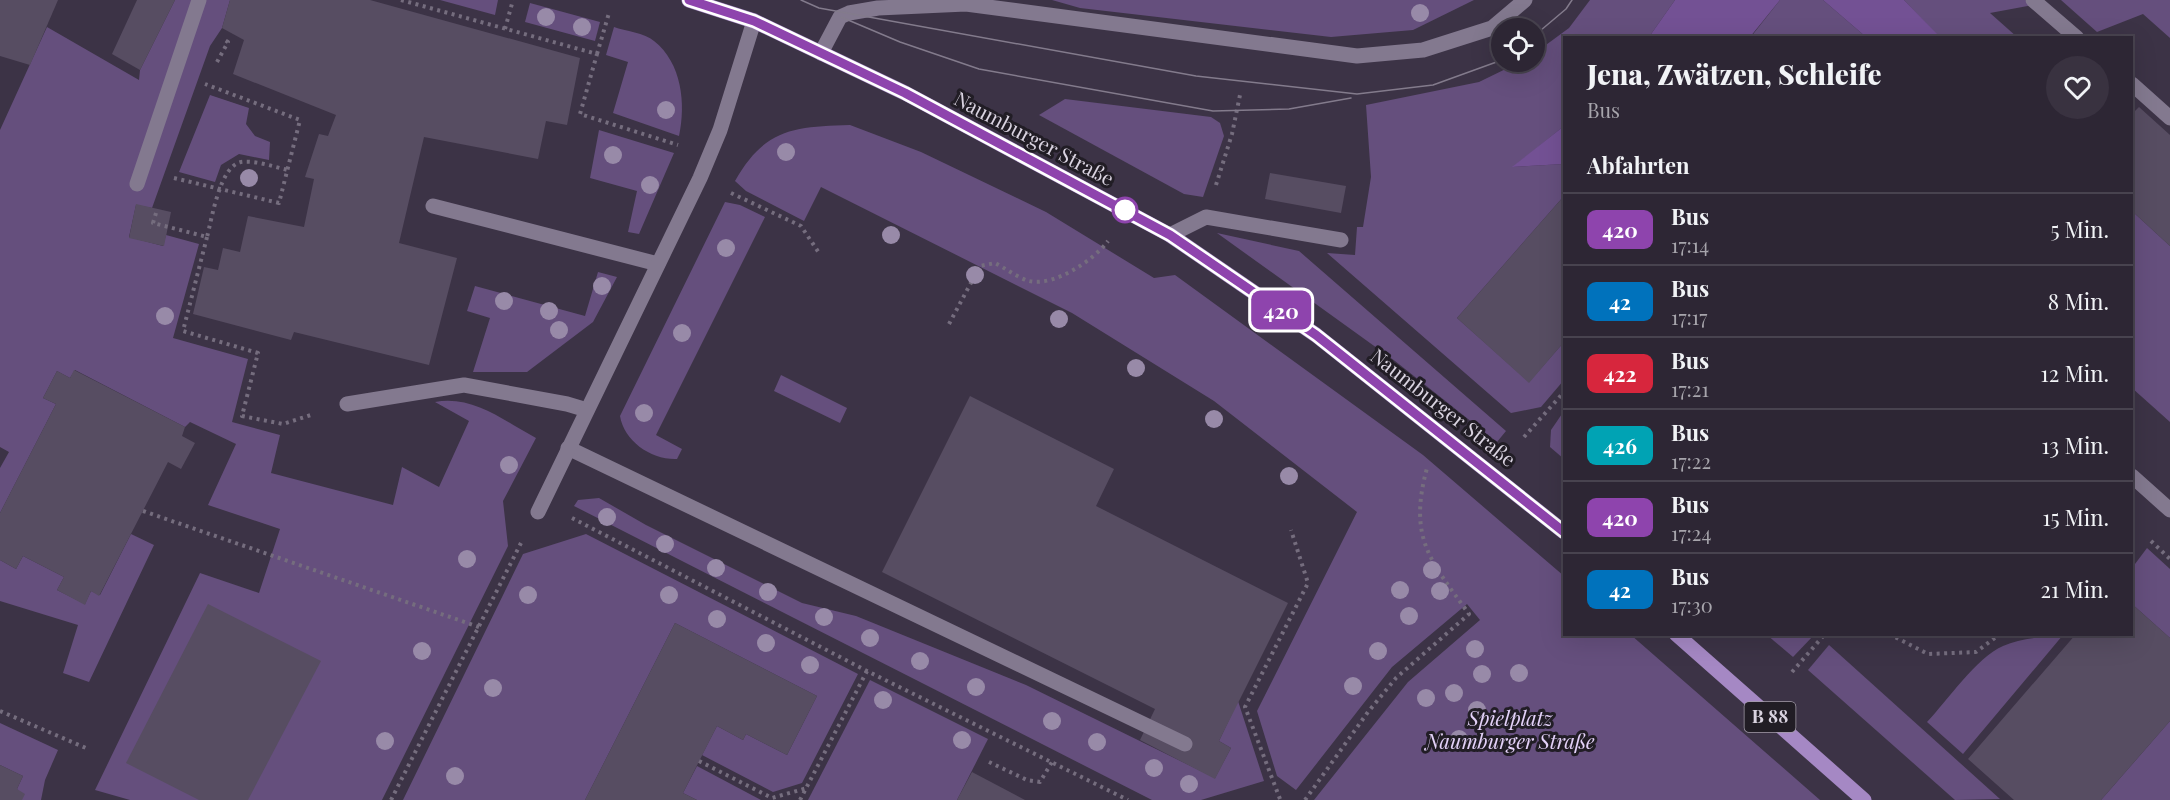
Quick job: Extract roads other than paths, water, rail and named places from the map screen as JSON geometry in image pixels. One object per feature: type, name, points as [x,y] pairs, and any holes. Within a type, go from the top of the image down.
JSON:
[{"type":"main road","name":"Naumburger Straße","points":[[689,0],[754,21],[905,93],[1170,235],[1316,335],[1563,531]]},
{"type":"main road","name":"B 88","points":[[1678,636],[1864,800]]},
{"type":"street","points":[[137,184],[199,0]]},
{"type":"street","points":[[821,53],[840,17],[849,13],[878,8],[969,2],[1357,56],[1423,50],[1492,28],[1525,0]]},
{"type":"street","points":[[2033,0],[2075,36]]},
{"type":"street","points":[[538,512],[720,130],[754,21]]},
{"type":"street","points":[[2133,85],[2170,118]]},
{"type":"street","points":[[433,206],[658,264]]},
{"type":"street","points":[[1170,235],[1206,217],[1341,240]]},
{"type":"street","points":[[347,404],[464,385],[561,403],[586,411]]},
{"type":"street","points":[[568,448],[1185,744]]},
{"type":"street","points":[[2133,477],[2170,510]]},
{"type":"tram line","points":[[801,0],[819,8],[1196,76],[1357,94],[1433,85],[1491,64]]},
{"type":"tram line","points":[[1545,27],[1566,9],[1572,0]]},
{"type":"tram line","points":[[841,17],[900,42],[979,69],[1213,111],[1289,109],[1351,98]]},
{"type":"park label","name":"Spielplatz Naumburger Straße","points":[[1510,730]]}]
